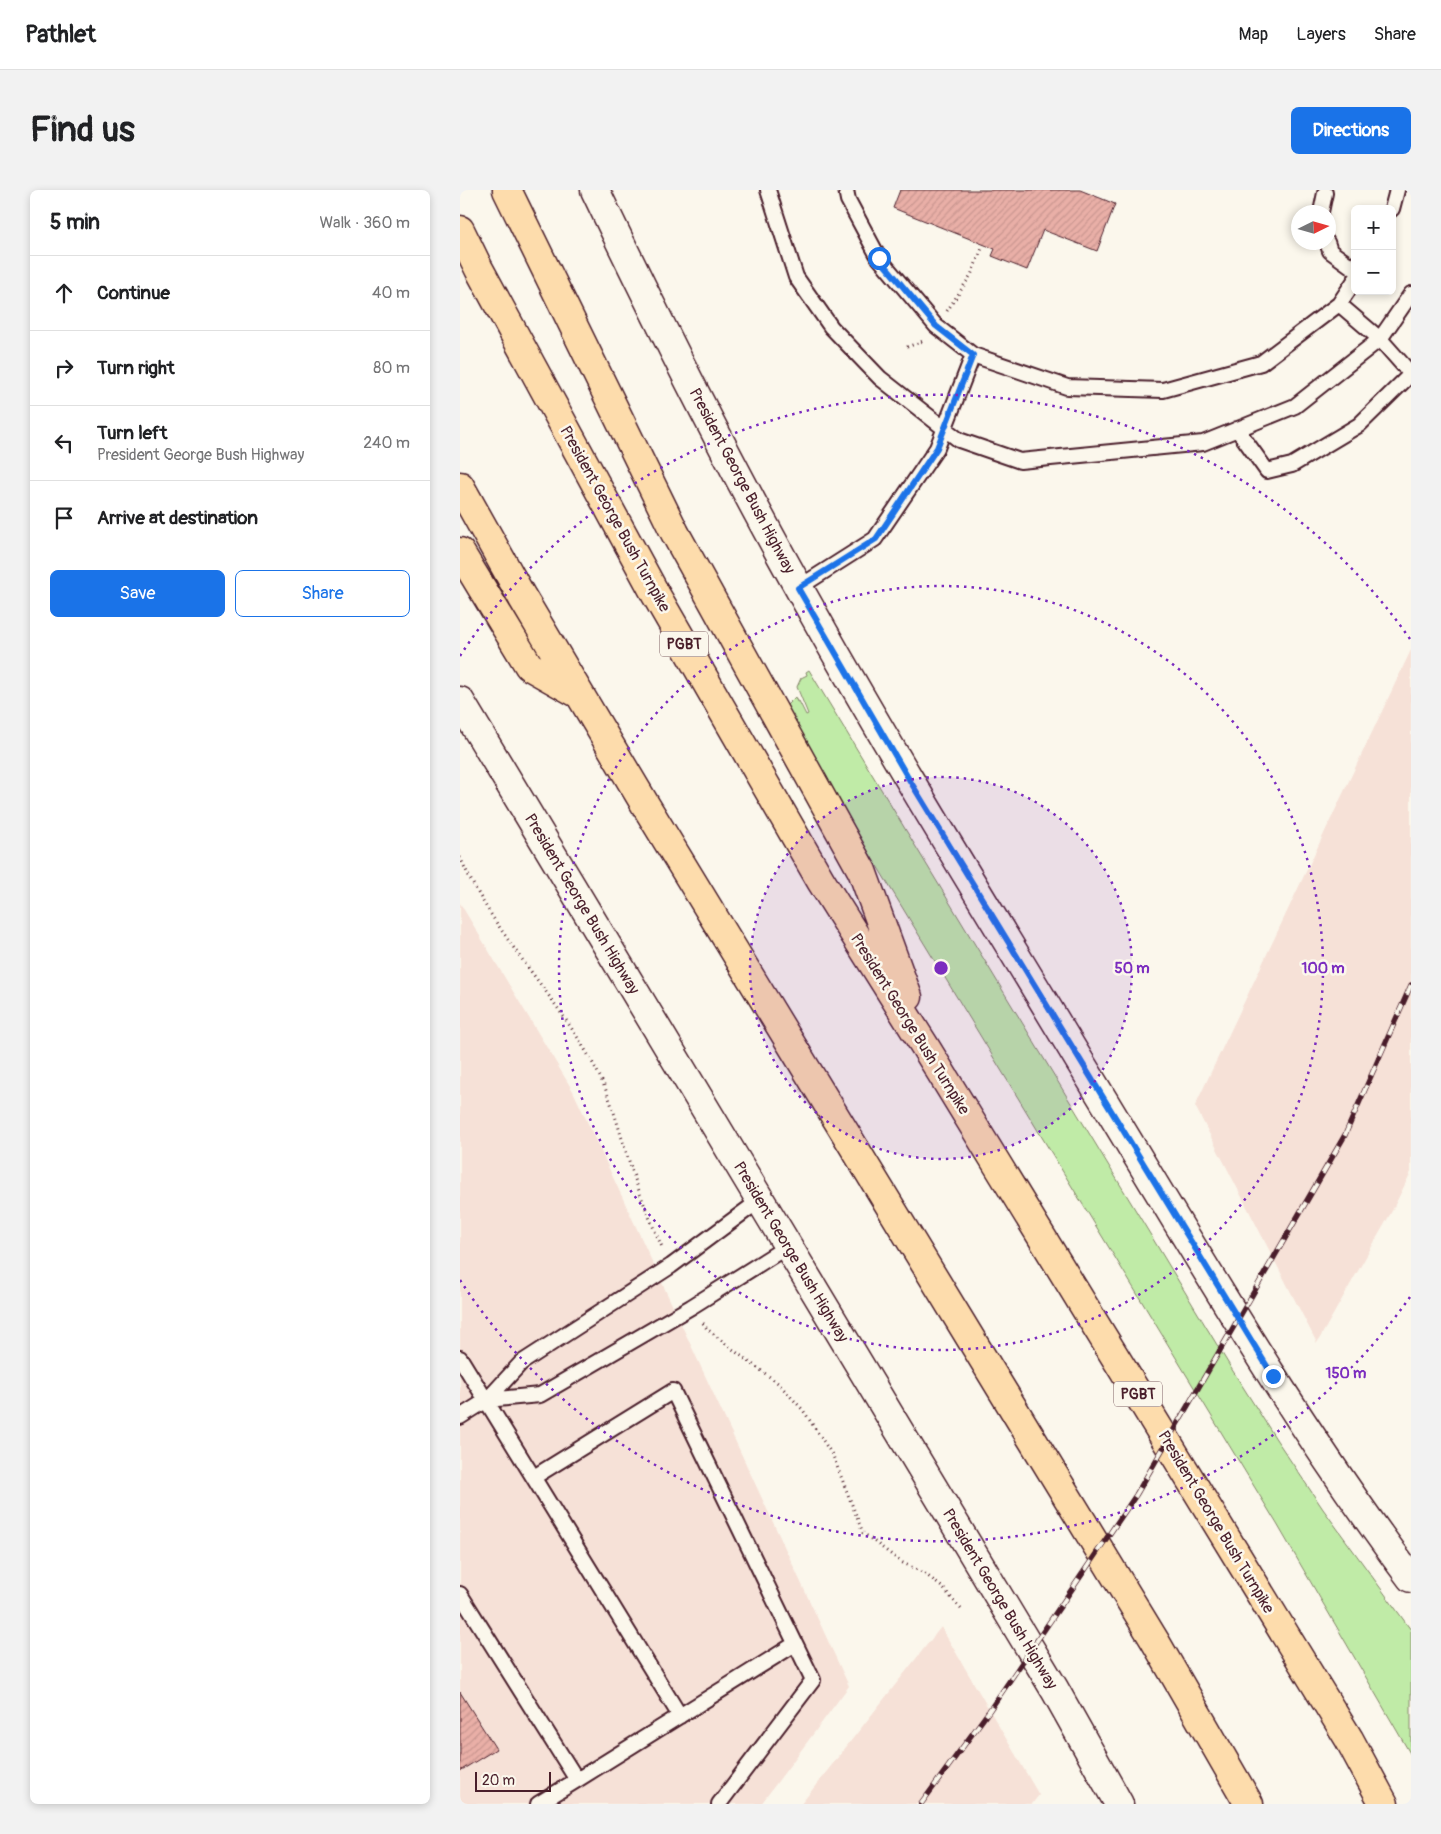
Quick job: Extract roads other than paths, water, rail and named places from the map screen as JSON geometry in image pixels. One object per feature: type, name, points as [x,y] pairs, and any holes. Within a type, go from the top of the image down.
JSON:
[{"type":"highway","points":[[507,190],[675,533],[862,871],[926,1048]]},
{"type":"highway","name":"President George Bush Turnpike","points":[[460,230],[479,269],[656,595],[821,881],[926,1048],[1344,1730],[1384,1804]]},
{"type":"highway","points":[[460,486],[579,694],[1155,1641],[1249,1804]]},
{"type":"highway","points":[[460,552],[529,666],[579,694]]},
{"type":"main road","name":"President George Bush Highway","points":[[595,190],[706,414],[798,588],[907,776],[1263,1360],[1323,1454],[1411,1578]]},
{"type":"main road","name":"President George Bush Highway","points":[[460,701],[1055,1690],[1119,1804]]},
{"type":"lane","points":[[768,190],[796,277],[831,327],[880,378],[959,440],[1020,461],[1203,443],[1295,406],[1380,339],[1411,294]]},
{"type":"lane","points":[[846,190],[848,200],[879,258],[936,326],[973,355],[1066,387],[1163,390],[1261,363],[1339,304],[1351,286]]},
{"type":"lane","points":[[1393,205],[1397,190]]},
{"type":"lane","points":[[1322,205],[1325,193]]},
{"type":"lane","points":[[1330,250],[1351,266]]},
{"type":"lane","points":[[1238,429],[1267,471],[1292,465],[1359,425],[1411,374],[1380,339],[1339,304]]},
{"type":"lane","points":[[798,588],[876,539],[937,448],[973,355]]},
{"type":"lane","points":[[460,1416],[486,1400],[521,1363],[671,1266],[760,1200]]},
{"type":"lane","points":[[486,1400],[540,1395],[691,1307],[788,1246]]},
{"type":"lane","points":[[460,1358],[680,1716]]},
{"type":"lane","points":[[534,1477],[672,1391],[813,1680],[719,1804]]},
{"type":"lane","points":[[460,1594],[577,1780]]},
{"type":"lane","points":[[538,1804],[795,1644]]},
{"type":"railway","points":[[921,1804],[989,1711],[1136,1495],[1345,1135],[1411,985]]}]
